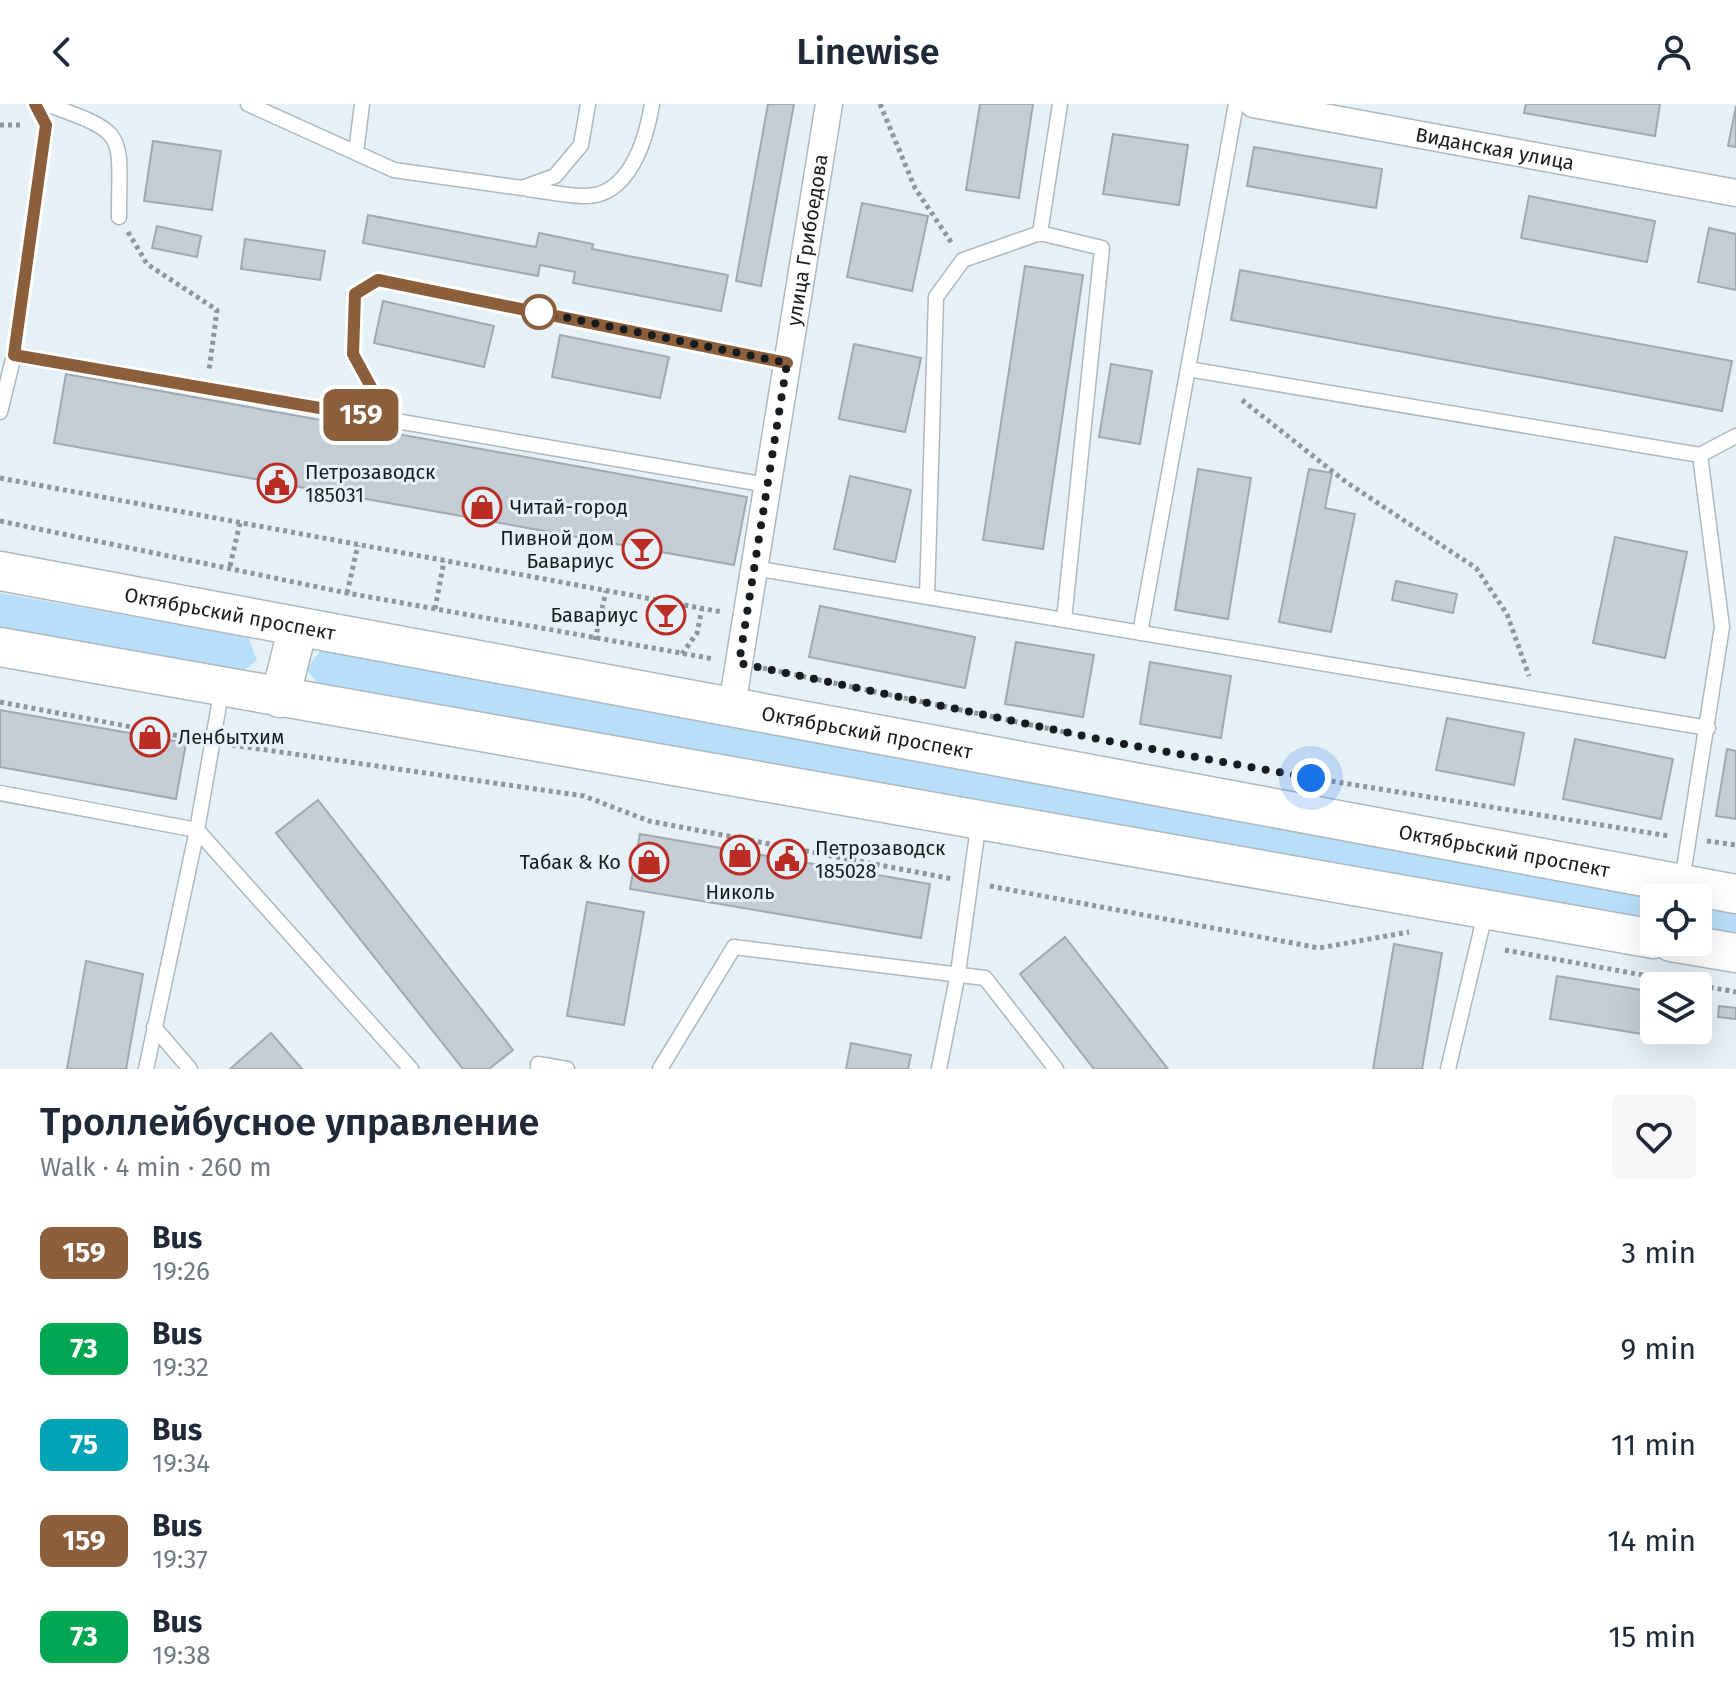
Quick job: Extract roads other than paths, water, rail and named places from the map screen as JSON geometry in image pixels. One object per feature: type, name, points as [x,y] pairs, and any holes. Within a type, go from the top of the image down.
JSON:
[{"type":"main road","name":"Октябрьский проспект","points":[[0,571],[1681,884]]},
{"type":"main road","points":[[280,698],[298,627]]},
{"type":"main road","points":[[0,647],[979,820],[1482,927],[1640,938]]},
{"type":"main road","name":"Октябрьский проспект","points":[[1712,890],[1736,894]]},
{"type":"main road","points":[[1712,949],[1736,953]]},
{"type":"street","name":"улица Грибоедова","points":[[732,706],[829,104]]},
{"type":"street","name":"Виданская улица","points":[[1253,104],[1736,193]]},
{"type":"lane","points":[[0,412],[14,355],[46,125],[35,104]]},
{"type":"lane","points":[[46,104],[102,124],[119,144],[119,217]]},
{"type":"lane","points":[[248,104],[394,170],[586,197],[620,182],[646,139],[652,104]]},
{"type":"lane","points":[[356,153],[362,104]]},
{"type":"lane","points":[[522,188],[555,176],[581,145],[588,104]]},
{"type":"lane","points":[[1040,233],[1060,104]]},
{"type":"lane","points":[[1140,633],[1236,104]]},
{"type":"lane","points":[[927,597],[936,297],[963,260],[1040,233],[1102,248],[1064,620]]},
{"type":"lane","points":[[389,420],[353,354],[355,294],[378,280],[787,363]]},
{"type":"lane","points":[[14,355],[767,485]]},
{"type":"lane","points":[[1188,369],[1700,455],[1736,436]]},
{"type":"lane","points":[[1681,884],[1722,627],[1700,455]]},
{"type":"lane","points":[[754,568],[1708,728]]},
{"type":"lane","points":[[146,1069],[197,830],[222,688]]},
{"type":"lane","points":[[0,793],[197,830],[411,1069]]},
{"type":"lane","points":[[939,1069],[958,973],[979,820]]},
{"type":"lane","points":[[1448,1069],[1482,927]]},
{"type":"lane","points":[[660,1069],[734,947],[985,978],[1056,1069]]},
{"type":"lane","points":[[154,1027],[190,1069]]},
{"type":"lane","points":[[538,1069],[538,1064],[567,1069]]},
{"type":"place","name":"Петрозаводск 185031","points":[[277,483]]},
{"type":"place","name":"Читай-город","points":[[482,507]]},
{"type":"place","name":"Пивной дом Бавариус","points":[[642,549]]},
{"type":"place","name":"Бавариус","points":[[666,615]]},
{"type":"place","name":"Ленбытхим","points":[[150,737]]},
{"type":"place","name":"Николь","points":[[740,855]]},
{"type":"place","name":"Петрозаводск 185028","points":[[787,859]]},
{"type":"place","name":"Табак & Ко","points":[[649,862]]}]
